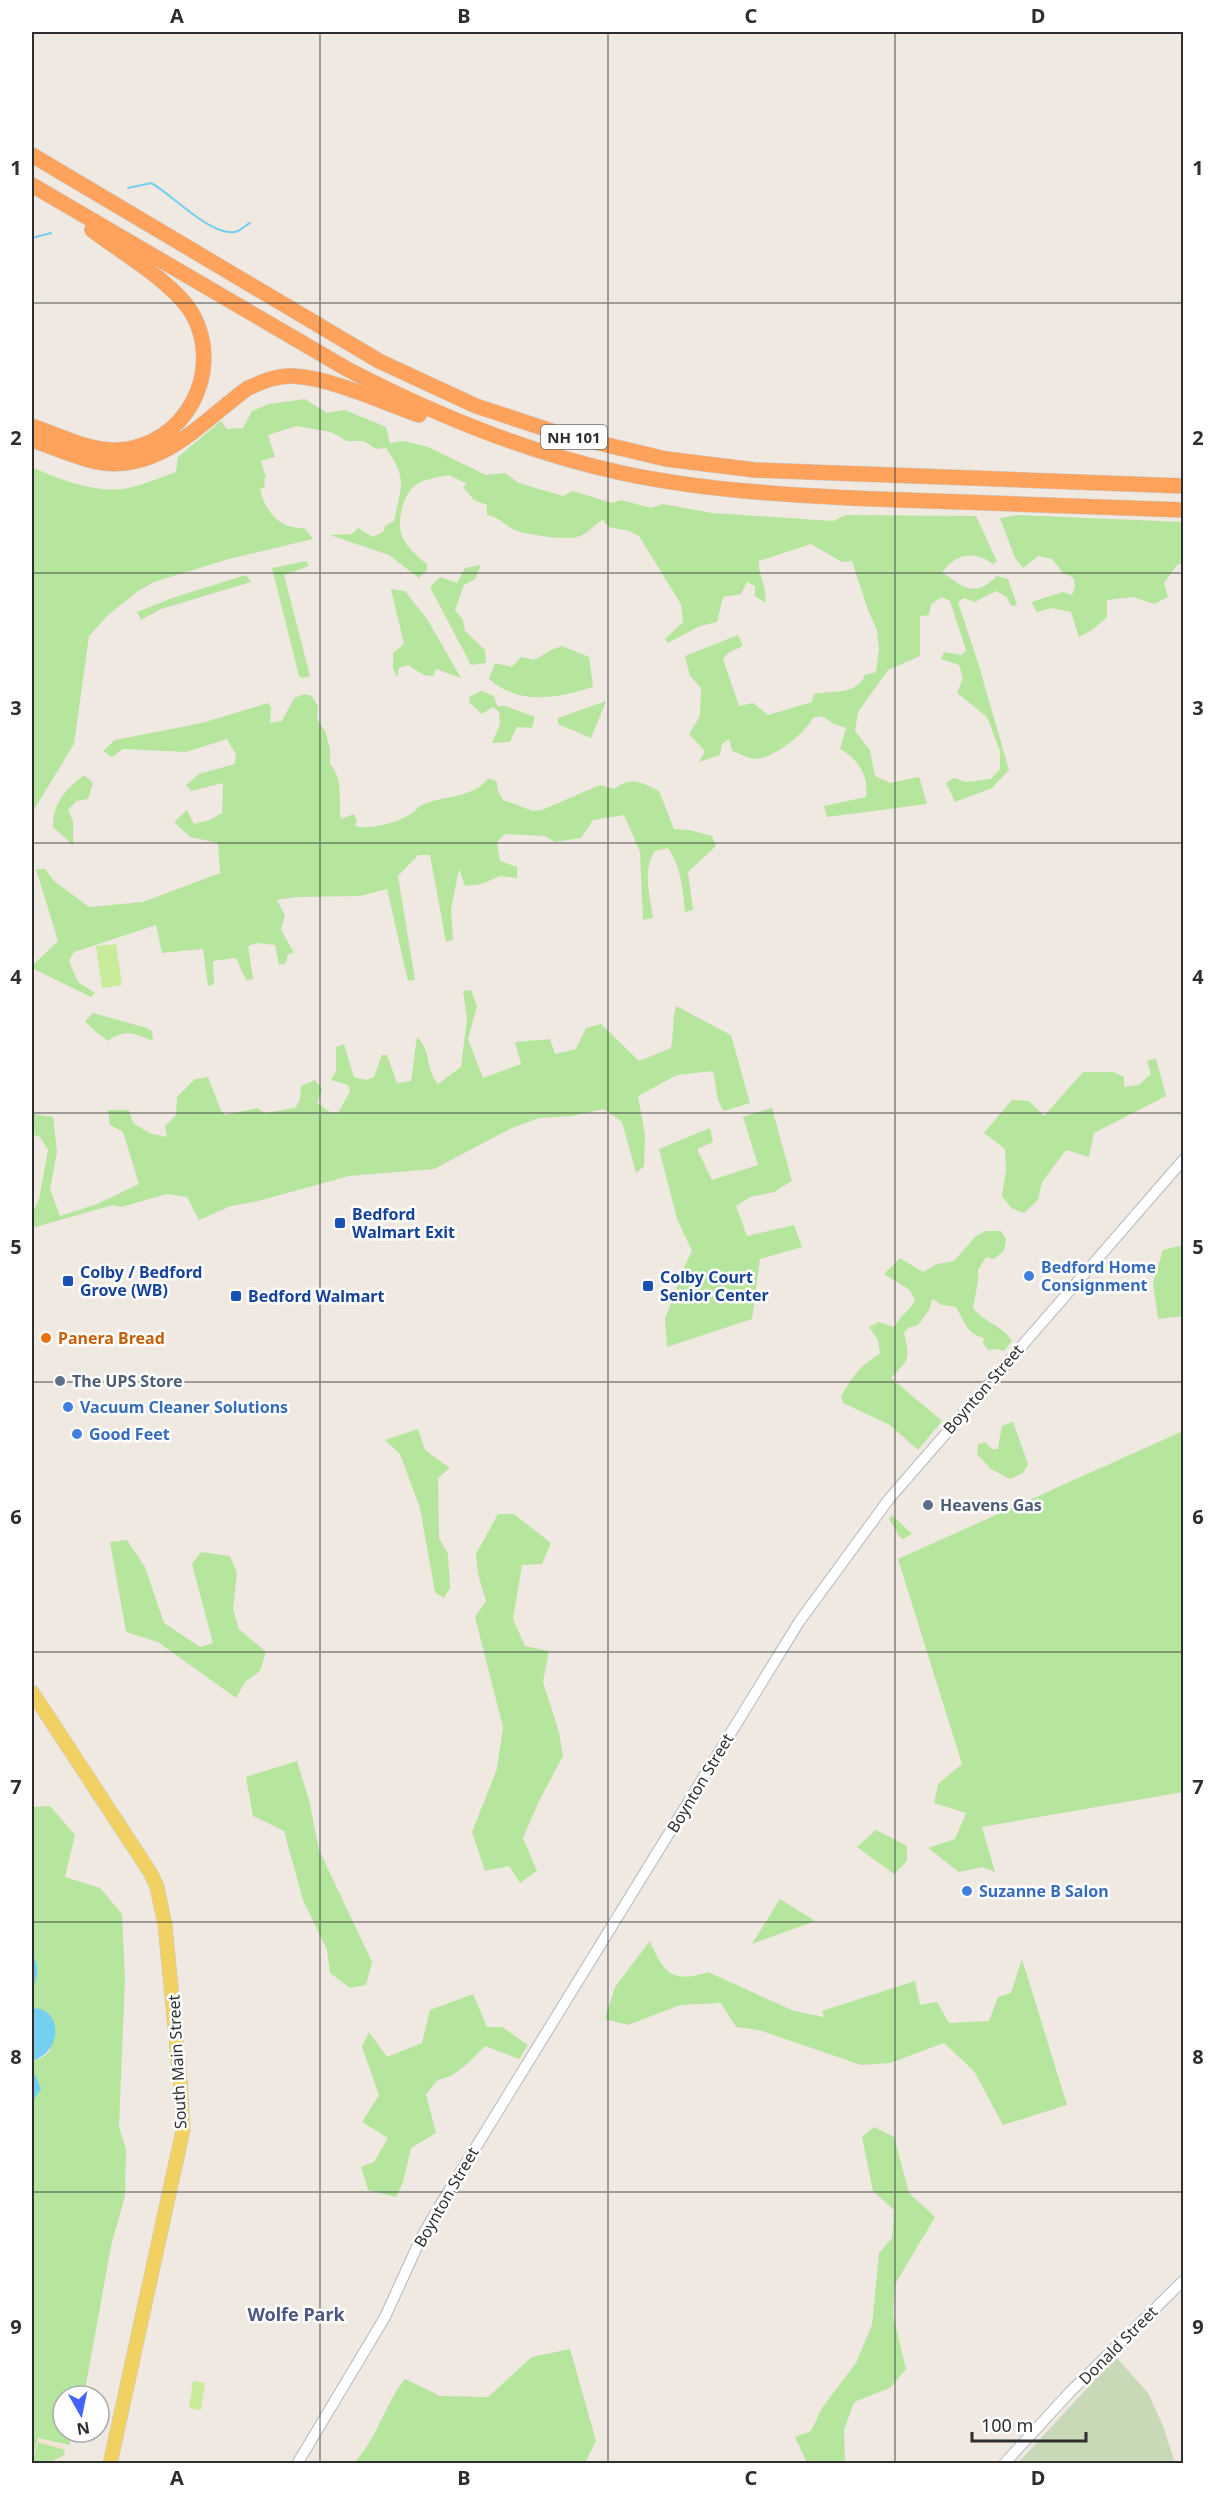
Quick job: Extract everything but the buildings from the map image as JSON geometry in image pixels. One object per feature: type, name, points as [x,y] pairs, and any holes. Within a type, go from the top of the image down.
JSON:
[{"type":"highway","name":"NH 101","points":[[32,155],[379,361],[476,406],[561,434],[666,459],[755,470],[1184,486]]},
{"type":"highway","name":"NH 101","points":[[34,187],[347,369],[434,412],[505,440],[613,471],[727,490],[945,502],[1184,510]]},
{"type":"highway","points":[[32,426],[106,450],[129,449],[150,442],[176,426],[190,408],[200,387],[204,358],[203,342],[184,302],[173,291],[34,187]]},
{"type":"highway","points":[[32,440],[98,462],[125,464],[138,461],[175,446],[248,388],[270,380],[292,376],[320,380],[441,422],[505,440]]},
{"type":"main road","name":"South Main Street","points":[[32,1692],[150,1872],[161,1900],[171,1977],[183,2130],[110,2463]]},
{"type":"street","name":"Boynton Street","points":[[297,2463],[385,2317],[421,2238],[439,2206],[799,1622],[889,1499],[1184,1159]]},
{"type":"street","name":"Donald Street","points":[[1004,2463],[1070,2392],[1184,2280]]},
{"type":"shaded area","points":[[38,2438],[51,2442],[51,2444],[66,2446],[61,2463],[32,2464]]},
{"type":"green space","points":[[305,399],[327,413],[345,410],[386,427],[390,443],[404,441],[428,447],[486,475],[505,473],[519,483],[563,496],[573,491],[612,503],[621,500],[651,508],[663,504],[712,513],[833,521],[846,515],[976,516],[997,561],[993,564],[979,557],[966,556],[953,561],[942,572],[963,586],[976,589],[997,576],[1008,579],[1017,605],[1011,606],[1007,597],[996,591],[975,602],[964,598],[958,602],[1009,770],[992,788],[955,802],[946,783],[954,778],[966,782],[991,779],[1000,769],[1000,751],[987,717],[957,693],[963,678],[959,665],[941,659],[944,652],[962,655],[966,650],[950,601],[942,597],[931,604],[929,615],[920,616],[920,656],[888,670],[858,712],[855,731],[870,750],[875,776],[890,783],[919,777],[927,804],[827,817],[824,806],[866,797],[866,782],[861,768],[840,749],[846,728],[822,716],[813,718],[803,731],[788,744],[763,758],[753,759],[732,751],[729,739],[722,744],[720,755],[699,762],[705,751],[689,734],[700,716],[701,688],[690,676],[685,656],[738,635],[743,646],[728,653],[723,659],[739,706],[753,703],[768,715],[812,702],[814,694],[850,689],[861,682],[865,675],[876,672],[879,649],[877,630],[852,561],[842,562],[811,544],[759,561],[765,603],[755,596],[755,586],[747,582],[741,594],[723,597],[717,622],[700,626],[668,643],[665,639],[683,622],[681,604],[639,536],[629,531],[609,527],[603,520],[583,535],[574,537],[548,537],[521,532],[487,515],[487,505],[474,500],[463,487],[467,484],[449,475],[417,484],[408,493],[402,507],[400,530],[404,540],[413,552],[427,564],[427,570],[419,578],[389,555],[330,535],[352,534],[358,528],[373,537],[384,531],[385,526],[394,521],[401,483],[398,468],[386,448],[376,449],[364,441],[347,441],[331,432],[296,426],[268,435],[275,457],[261,461],[266,478],[264,479],[265,487],[260,489],[266,505],[275,518],[288,526],[304,528],[313,539],[229,559],[154,582],[138,591],[108,615],[89,636],[74,744],[32,813],[32,467],[87,487],[122,489],[135,486],[176,472],[178,457],[221,421],[227,429],[243,428],[252,411],[269,404]]},
{"type":"green space","points":[[1017,515],[1183,522],[1183,563],[1177,565],[1164,583],[1168,597],[1154,604],[1133,597],[1107,600],[1107,617],[1092,630],[1079,637],[1071,612],[1051,608],[1037,612],[1031,602],[1063,592],[1072,595],[1075,587],[1074,578],[1063,573],[1052,559],[1038,556],[1023,568],[1015,558],[1000,518]]},
{"type":"green space","points":[[306,561],[309,566],[284,575],[310,676],[302,678],[299,676],[272,568]]},
{"type":"green space","points":[[481,565],[475,579],[464,585],[455,610],[463,620],[465,631],[485,650],[486,663],[471,665],[430,587],[440,577],[457,583],[465,568]]},
{"type":"green space","points":[[246,575],[251,582],[161,609],[141,620],[137,612],[175,597]]},
{"type":"green space","points":[[391,589],[405,591],[427,619],[461,678],[436,669],[433,676],[424,675],[408,665],[399,668],[397,677],[393,668],[393,653],[404,644]]},
{"type":"green space","points":[[562,646],[589,657],[593,687],[552,696],[526,696],[501,688],[489,679],[495,663],[512,667],[521,657],[534,660]]},
{"type":"green space","points":[[481,691],[494,696],[497,706],[505,706],[535,717],[532,728],[517,727],[510,742],[492,743],[500,724],[499,712],[493,707],[482,714],[470,703],[469,697]]},
{"type":"green space","points":[[304,694],[312,696],[318,707],[317,719],[326,733],[330,764],[339,783],[341,819],[354,814],[357,821],[355,826],[361,827],[390,823],[404,818],[429,802],[474,790],[489,778],[497,782],[498,791],[503,800],[533,811],[542,810],[600,785],[614,789],[626,783],[641,783],[659,791],[674,829],[712,836],[716,846],[688,872],[693,910],[685,912],[679,870],[668,848],[655,851],[651,858],[648,883],[653,918],[643,920],[640,852],[624,815],[593,820],[581,838],[555,842],[545,836],[505,834],[497,842],[500,861],[517,867],[517,878],[500,876],[482,884],[465,886],[459,869],[451,909],[453,940],[446,942],[430,855],[418,855],[398,876],[415,980],[408,981],[387,889],[360,896],[297,897],[277,900],[285,916],[281,929],[294,953],[288,954],[286,963],[279,965],[275,945],[257,943],[248,946],[253,979],[246,980],[236,958],[213,961],[214,984],[208,986],[203,949],[162,953],[156,925],[74,952],[69,961],[78,982],[95,993],[91,997],[32,968],[58,941],[36,869],[45,869],[54,881],[89,907],[143,902],[220,873],[218,843],[190,837],[174,822],[187,810],[194,824],[210,820],[222,813],[223,783],[191,791],[186,785],[199,774],[235,764],[236,755],[227,739],[186,752],[123,749],[112,757],[103,751],[115,740],[202,723],[268,703],[271,707],[270,723],[282,721],[294,698]]},
{"type":"green space","points":[[606,701],[591,738],[558,724],[558,718]]},
{"type":"green space","points":[[84,775],[93,783],[88,799],[76,801],[68,810],[73,821],[73,845],[53,827],[55,811],[61,798]]},
{"type":"green space","points":[[116,944],[122,985],[102,988],[96,946]]},
{"type":"green space","points":[[471,990],[477,1006],[468,1039],[483,1078],[521,1064],[515,1042],[550,1039],[555,1054],[576,1049],[586,1028],[601,1024],[639,1061],[671,1048],[676,1006],[731,1035],[750,1103],[724,1111],[718,1097],[713,1071],[677,1075],[638,1096],[645,1135],[644,1166],[636,1173],[622,1122],[604,1109],[572,1116],[539,1118],[512,1128],[434,1169],[349,1176],[258,1201],[231,1206],[199,1220],[187,1197],[167,1194],[121,1207],[113,1205],[32,1228],[32,1213],[39,1199],[48,1150],[40,1137],[32,1134],[32,1114],[53,1117],[57,1152],[50,1189],[60,1216],[97,1204],[139,1184],[123,1132],[110,1125],[108,1110],[129,1110],[133,1123],[149,1133],[167,1137],[165,1126],[176,1115],[177,1097],[195,1079],[208,1077],[221,1111],[225,1115],[257,1108],[265,1113],[295,1108],[300,1100],[301,1086],[315,1080],[322,1089],[317,1103],[330,1112],[338,1113],[350,1091],[348,1085],[331,1080],[336,1071],[336,1047],[344,1044],[354,1077],[366,1080],[374,1077],[382,1055],[387,1055],[397,1083],[411,1081],[417,1037],[425,1048],[431,1072],[438,1084],[461,1067],[467,1019],[463,991]]},
{"type":"green space","points":[[93,1013],[147,1028],[152,1031],[153,1041],[126,1033],[108,1041],[85,1021]]},
{"type":"green space","points":[[1156,1058],[1166,1096],[1094,1133],[1089,1157],[1066,1150],[1042,1182],[1038,1200],[1024,1213],[1011,1208],[1002,1196],[1006,1170],[1005,1149],[984,1133],[1012,1100],[1029,1101],[1044,1116],[1083,1072],[1113,1072],[1124,1077],[1124,1087],[1139,1085],[1151,1074],[1147,1061]]},
{"type":"green space","points":[[772,1108],[792,1181],[774,1192],[750,1197],[736,1206],[747,1236],[794,1225],[802,1247],[760,1259],[752,1319],[667,1347],[665,1319],[692,1251],[677,1219],[659,1149],[710,1128],[713,1142],[697,1149],[712,1180],[758,1165],[743,1117]]},
{"type":"green space","points":[[986,1231],[1001,1231],[1006,1239],[1004,1251],[994,1259],[986,1257],[978,1270],[973,1308],[982,1317],[1004,1331],[1012,1341],[1004,1351],[988,1350],[983,1343],[984,1338],[969,1330],[956,1307],[942,1305],[932,1299],[929,1310],[918,1325],[908,1328],[904,1333],[907,1358],[891,1378],[942,1421],[918,1450],[890,1425],[843,1403],[841,1397],[857,1372],[880,1354],[878,1340],[869,1327],[879,1322],[894,1327],[915,1301],[910,1290],[884,1274],[900,1258],[923,1272],[937,1264],[954,1261],[976,1236]]},
{"type":"green space","points":[[1183,1245],[1183,1316],[1158,1319],[1153,1282],[1163,1250]]},
{"type":"green space","points":[[1013,1422],[1028,1464],[1023,1473],[1010,1479],[991,1469],[977,1454],[978,1444],[985,1442],[992,1449],[998,1449],[1002,1426]]},
{"type":"green space","points":[[418,1429],[425,1450],[450,1468],[438,1478],[439,1538],[448,1554],[450,1588],[444,1598],[435,1592],[420,1508],[400,1454],[385,1440]]},
{"type":"green space","points":[[1183,1431],[1183,1792],[982,1827],[995,1872],[982,1867],[959,1872],[928,1848],[955,1839],[966,1813],[934,1803],[938,1784],[962,1764],[898,1559]]},
{"type":"green space","points":[[498,1514],[514,1514],[551,1543],[542,1564],[522,1565],[513,1619],[525,1646],[549,1651],[543,1682],[559,1732],[563,1756],[539,1801],[523,1838],[537,1871],[520,1883],[509,1866],[485,1871],[472,1832],[497,1769],[503,1727],[475,1617],[486,1601],[478,1574],[476,1554]]},
{"type":"green space","points":[[892,1515],[912,1534],[903,1539],[899,1536],[889,1519]]},
{"type":"green space","points":[[127,1540],[145,1567],[164,1623],[200,1647],[213,1643],[192,1564],[201,1552],[230,1556],[237,1573],[233,1609],[239,1629],[266,1652],[260,1671],[245,1682],[236,1698],[158,1642],[126,1632],[110,1542]]},
{"type":"green space","points":[[297,1761],[309,1800],[319,1850],[372,1962],[366,1985],[350,1988],[330,1973],[327,1950],[303,1900],[284,1831],[253,1816],[246,1777]]},
{"type":"green space","points":[[50,1806],[75,1835],[65,1877],[100,1888],[122,1914],[125,1978],[119,2127],[126,2149],[125,2196],[111,2246],[86,2384],[51,2384],[51,2441],[38,2438],[32,2461],[32,2102],[36,2077],[32,2074],[32,2061],[42,2058],[50,2051],[53,2020],[44,2011],[32,2008],[37,1964],[32,1955],[32,1807]]},
{"type":"green space","points":[[876,1830],[907,1846],[907,1861],[894,1874],[857,1847]]},
{"type":"green space","points":[[780,1899],[815,1921],[752,1944]]},
{"type":"green space","points":[[650,1941],[660,1961],[671,1973],[686,1977],[708,1972],[794,2011],[824,2017],[822,2011],[915,1981],[920,2005],[937,2002],[949,2023],[989,2021],[998,1997],[1011,1993],[1022,1959],[1067,2105],[1003,2125],[974,2071],[944,2043],[890,2063],[861,2065],[759,2030],[736,2027],[721,2003],[680,2005],[628,2025],[605,2019],[615,1987]]},
{"type":"green space","points":[[473,1994],[487,2027],[502,2027],[528,2045],[519,2059],[485,2046],[451,2076],[438,2080],[426,2094],[436,2133],[411,2148],[403,2182],[396,2197],[368,2190],[361,2167],[374,2162],[388,2138],[362,2122],[379,2095],[362,2047],[369,2032],[387,2057],[422,2043],[430,2010]]},
{"type":"green space","points":[[874,2127],[894,2137],[909,2193],[935,2217],[895,2284],[893,2315],[906,2369],[890,2388],[854,2402],[844,2430],[845,2463],[807,2463],[795,2437],[811,2431],[822,2408],[856,2363],[872,2325],[879,2253],[892,2238],[894,2210],[873,2191],[862,2137]]},
{"type":"green space","points":[[570,2349],[596,2441],[585,2463],[354,2463],[369,2443],[391,2400],[405,2379],[440,2396],[488,2397],[532,2357]]},
{"type":"green space","points":[[1116,2357],[1148,2393],[1163,2426],[1175,2463],[1018,2463]]},
{"type":"green space","points":[[193,2381],[205,2383],[201,2410],[189,2408]]},
{"type":"green space","points":[[38,2442],[65,2450],[64,2455],[48,2463],[32,2463]]},
{"type":"water","points":[[32,1955],[36,1963],[37,1977],[32,1990]]},
{"type":"water","points":[[32,2008],[41,2009],[49,2014],[55,2030],[50,2048],[32,2061]]},
{"type":"water","points":[[32,2074],[36,2076],[41,2089],[32,2102]]},
{"type":"waterway","points":[[128,188],[151,183],[206,223],[228,232],[238,231],[250,223]]},
{"type":"waterway","points":[[32,238],[51,233]]},
{"type":"place","name":"Bedford Walmart Exit","points":[[340,1223]]},
{"type":"place","name":"Bedford Home Consignment","points":[[1029,1276]]},
{"type":"place","name":"Colby / Bedford Grove (WB)","points":[[68,1281]]},
{"type":"place","name":"Colby Court Senior Center","points":[[648,1286]]},
{"type":"place","name":"Bedford Walmart","points":[[236,1296]]},
{"type":"place","name":"Panera Bread","points":[[46,1338]]},
{"type":"place","name":"The UPS Store","points":[[60,1381]]},
{"type":"place","name":"Vacuum Cleaner Solutions","points":[[68,1407]]},
{"type":"place","name":"Good Feet","points":[[77,1434]]},
{"type":"place","name":"Heavens Gas","points":[[928,1505]]},
{"type":"place","name":"Suzanne B Salon","points":[[967,1891]]},
{"type":"district","name":"Wolfe Park","points":[[296,2314]]}]
